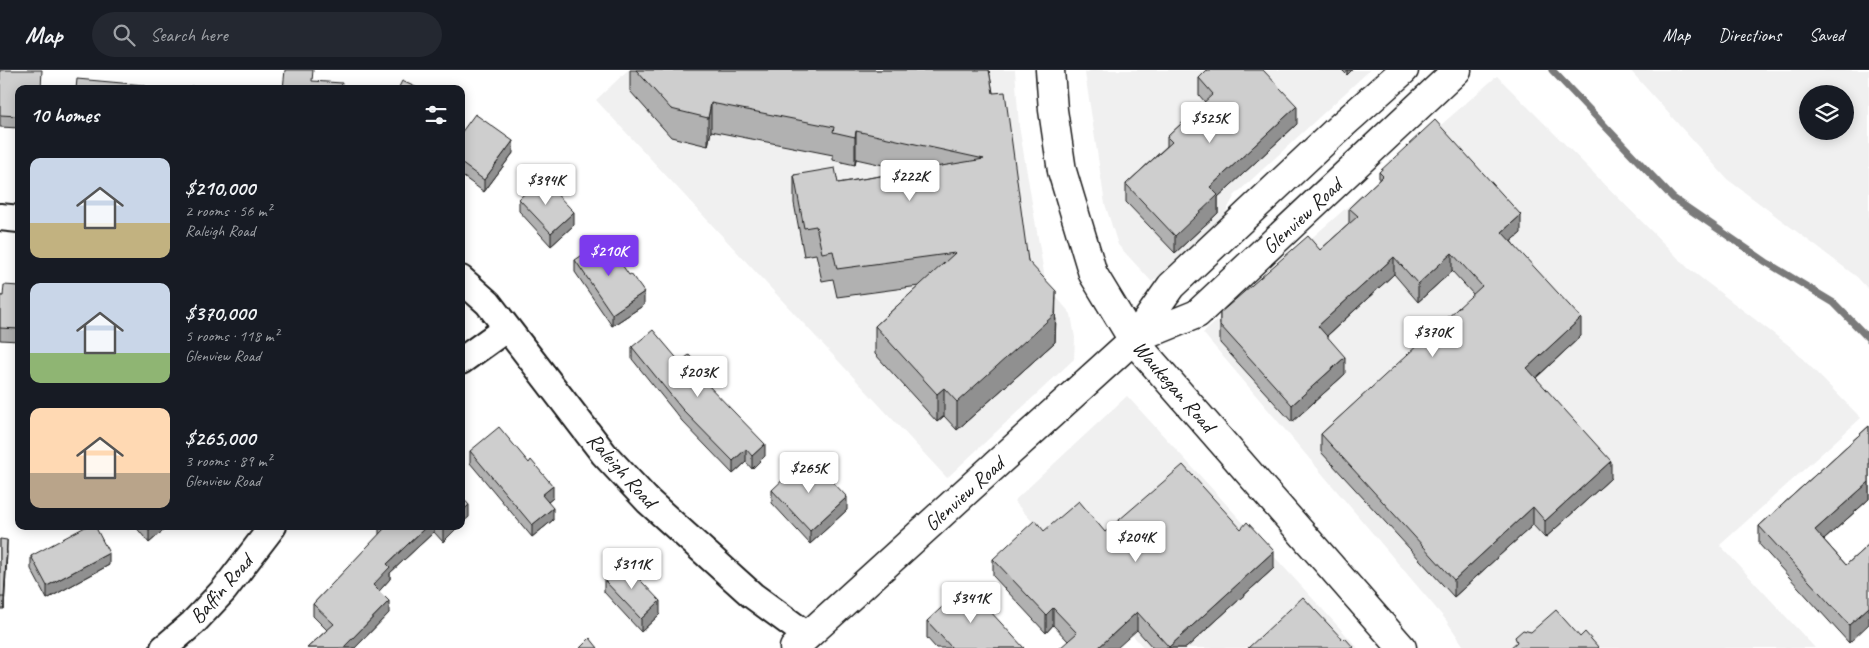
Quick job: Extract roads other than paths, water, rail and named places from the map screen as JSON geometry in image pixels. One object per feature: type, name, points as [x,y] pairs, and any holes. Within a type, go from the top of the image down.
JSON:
[{"type":"main road","name":"Waukegan Road","points":[[1050,70],[1053,110],[1062,172],[1090,265],[1093,274],[1133,340],[1402,648]]},
{"type":"main road","name":"Glenview Road","points":[[801,642],[1133,340],[1172,286],[1340,127],[1404,70]]},
{"type":"main road","name":"Glenview Road","points":[[1133,340],[1197,314],[1457,70]]},
{"type":"street","points":[[0,217],[15,218]]},
{"type":"street","name":"Raleigh Road","points":[[465,282],[488,303],[604,454],[648,501],[801,642]]},
{"type":"street","points":[[465,358],[507,328]]},
{"type":"street","name":"Baffin Road","points":[[164,648],[193,623],[224,590],[271,530]]},
{"type":"waterway","points":[[1552,70],[1673,198],[1766,262],[1834,303],[1869,339]]}]
